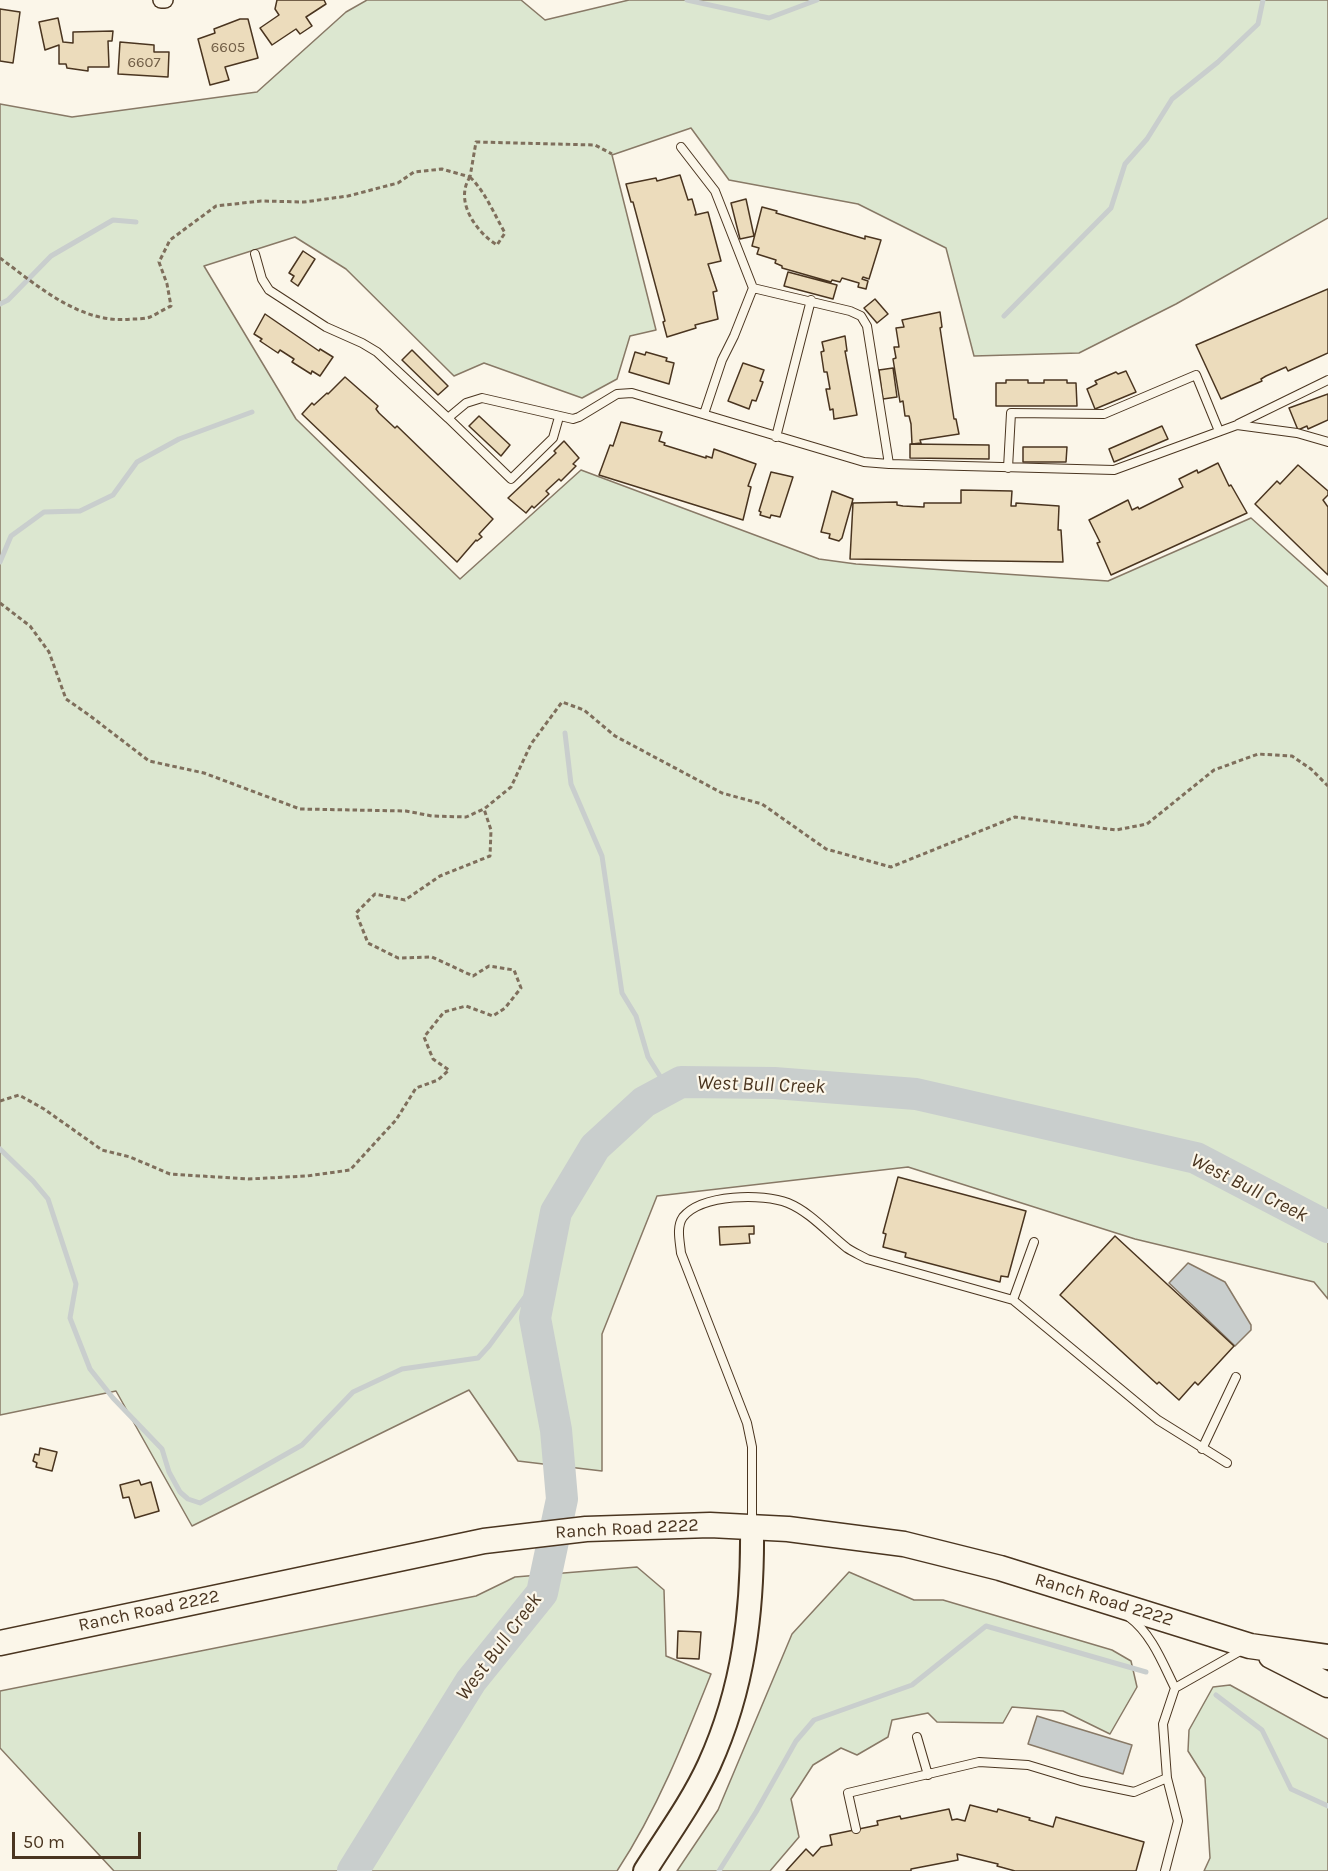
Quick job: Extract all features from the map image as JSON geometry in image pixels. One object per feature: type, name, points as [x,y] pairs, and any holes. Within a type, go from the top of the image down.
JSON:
[{"type":"main road","name":"Ranch Road 2222","points":[[0,1643],[484,1541],[586,1529],[710,1525],[825,1533],[904,1544],[1000,1568],[1250,1646],[1328,1684]]},
{"type":"main road","name":"Ranch Road 2222","points":[[1250,1646],[1328,1657]]},
{"type":"street","points":[[645,1871],[709,1767],[733,1703],[746,1640],[752,1585],[752,1527]]},
{"type":"lane","points":[[681,147],[715,191],[753,288],[722,360],[704,414]]},
{"type":"lane","points":[[255,254],[262,279],[269,290],[326,327],[377,352],[511,479],[553,438],[559,417]]},
{"type":"lane","points":[[753,288],[850,311],[865,321],[889,464]]},
{"type":"lane","points":[[776,437],[811,300]]},
{"type":"lane","points":[[1008,468],[1011,413],[1104,414],[1196,375],[1220,431]]},
{"type":"lane","points":[[448,418],[466,404],[482,398],[573,419],[624,393],[704,414],[864,462],[1114,470],[1237,425],[1328,380]]},
{"type":"lane","points":[[1237,425],[1297,433],[1328,442]]},
{"type":"lane","points":[[752,1527],[752,1447],[747,1423],[681,1253],[679,1234],[682,1219],[692,1209],[718,1199],[768,1197],[789,1204],[805,1213],[849,1249],[867,1259],[1012,1300],[1158,1420],[1227,1463]]},
{"type":"lane","points":[[1012,1300],[1034,1242]]},
{"type":"lane","points":[[1202,1449],[1236,1377]]},
{"type":"lane","points":[[1108,1601],[1137,1623],[1153,1645],[1175,1688]]},
{"type":"lane","points":[[1164,1871],[1178,1821],[1167,1778],[1163,1724],[1175,1688],[1250,1646]]},
{"type":"lane","points":[[917,1737],[928,1774]]},
{"type":"lane","points":[[856,1829],[848,1793],[979,1762],[1028,1765],[1134,1792],[1167,1778]]},
{"type":"path","points":[[0,258],[36,286],[89,314],[120,321],[150,317],[171,306],[167,284],[159,262],[170,240],[216,206],[261,201],[304,202],[348,196],[398,183],[414,172],[442,169],[470,177],[482,189],[505,233],[497,245],[483,237],[471,220],[465,199],[464,186],[470,177],[476,142],[594,145],[612,154]]},
{"type":"path","points":[[0,603],[30,626],[49,652],[66,699],[89,714],[149,762],[204,773],[300,809],[406,811],[432,816],[466,817],[484,809],[511,787],[531,744],[562,702],[584,710],[615,736],[722,793],[762,804],[826,849],[891,867],[1015,817],[1116,830],[1147,824],[1214,770],[1258,754],[1292,756],[1311,769],[1328,786]]},
{"type":"path","points":[[0,1101],[19,1095],[44,1109],[102,1150],[130,1157],[170,1174],[248,1179],[307,1176],[350,1170],[396,1120],[416,1088],[438,1080],[449,1070],[433,1059],[424,1037],[444,1012],[466,1006],[493,1016],[505,1008],[521,988],[514,970],[489,966],[473,976],[432,957],[398,958],[368,943],[356,913],[375,894],[405,900],[440,876],[490,856],[491,830],[484,809]]},
{"type":"green space","points":[[367,0],[521,0],[545,20],[629,0],[1328,0],[1328,218],[1176,304],[1079,353],[974,356],[946,248],[858,204],[729,180],[691,128],[612,155],[656,330],[630,336],[617,379],[582,398],[484,363],[454,376],[346,269],[295,237],[204,266],[296,419],[460,579],[581,470],[819,559],[856,564],[1108,581],[1251,518],[1328,587],[1328,1299],[1314,1282],[1135,1239],[908,1167],[657,1196],[602,1334],[602,1471],[518,1461],[469,1390],[192,1526],[116,1391],[0,1415],[0,104],[72,117],[257,92],[346,12]]},
{"type":"green space","points":[[637,1567],[664,1590],[666,1656],[711,1674],[657,1800],[617,1871],[114,1871],[0,1748],[0,1691],[476,1596],[515,1577]]},
{"type":"green space","points":[[849,1572],[914,1600],[943,1600],[1112,1650],[1131,1661],[1137,1687],[1110,1734],[1063,1711],[1012,1707],[1003,1723],[937,1722],[928,1713],[892,1720],[888,1737],[857,1755],[841,1748],[813,1765],[791,1799],[799,1837],[770,1871],[677,1871],[718,1810],[792,1634]]},
{"type":"green space","points":[[1230,1685],[1328,1739],[1328,1871],[1204,1871],[1210,1858],[1205,1778],[1188,1751],[1189,1730],[1213,1687]]},
{"type":"shaded area","points":[[1188,1263],[1225,1282],[1251,1325],[1251,1330],[1235,1346],[1169,1283]]},
{"type":"shaded area","points":[[1037,1716],[1132,1745],[1123,1774],[1028,1744]]},
{"type":"building","points":[[277,0],[324,0],[326,4],[306,17],[312,26],[300,34],[296,29],[272,45],[260,28],[279,15],[275,9]]},
{"type":"building","points":[[0,9],[20,12],[13,63],[0,61]]},
{"type":"building","points":[[58,18],[63,42],[73,43],[73,32],[113,31],[112,41],[108,41],[109,67],[88,67],[88,71],[67,68],[66,64],[59,64],[59,45],[45,50],[39,22]]},
{"type":"building","points":[[240,19],[248,19],[258,58],[225,67],[229,80],[210,85],[198,39],[215,33],[214,29]]},
{"type":"building","points":[[120,42],[154,45],[154,52],[169,52],[168,77],[118,74]]},
{"type":"building","points":[[680,175],[688,200],[692,199],[695,215],[708,212],[721,261],[708,264],[717,291],[713,292],[718,319],[695,325],[696,328],[667,337],[663,322],[665,321],[633,202],[631,202],[626,184],[656,178],[657,181]]},
{"type":"building","points":[[746,199],[754,236],[740,239],[731,203]]},
{"type":"building","points":[[762,207],[865,239],[865,236],[881,240],[869,279],[863,277],[862,279],[868,281],[866,289],[858,287],[859,283],[842,278],[840,282],[832,280],[831,282],[782,268],[775,263],[776,260],[757,254],[759,248],[752,246]]},
{"type":"building","points":[[303,251],[315,259],[298,286],[291,281],[294,276],[289,273]]},
{"type":"building","points":[[788,272],[837,285],[833,299],[784,286]]},
{"type":"building","points":[[1328,289],[1328,353],[1288,371],[1286,367],[1266,376],[1261,379],[1262,381],[1221,399],[1196,345]]},
{"type":"building","points":[[875,299],[888,314],[877,323],[864,308]]},
{"type":"building","points":[[940,312],[942,327],[940,328],[954,419],[956,419],[959,434],[920,440],[921,443],[912,444],[911,424],[909,416],[905,416],[903,401],[900,402],[893,359],[896,358],[894,347],[899,347],[896,328],[904,327],[902,320]]},
{"type":"building","points":[[265,314],[319,351],[320,349],[333,357],[320,376],[312,371],[311,374],[292,362],[294,359],[280,350],[278,353],[260,341],[262,339],[254,334]]},
{"type":"building","points":[[845,336],[847,351],[845,351],[857,415],[834,419],[826,389],[830,389],[827,372],[824,372],[822,342]]},
{"type":"building","points":[[412,350],[448,386],[438,395],[402,360]]},
{"type":"building","points":[[635,352],[645,355],[646,352],[667,358],[666,361],[674,363],[669,384],[629,372]]},
{"type":"building","points":[[743,363],[764,370],[760,381],[763,382],[756,401],[752,400],[749,409],[728,401]]},
{"type":"building","points":[[893,368],[897,397],[883,399],[879,370]]},
{"type":"building","points":[[1126,371],[1136,392],[1095,409],[1087,389],[1097,384],[1095,381],[1116,372],[1118,374]]},
{"type":"building","points":[[345,377],[378,406],[376,409],[379,413],[395,428],[397,426],[493,519],[479,534],[482,537],[476,540],[457,562],[302,414],[312,403],[314,405],[328,394]]},
{"type":"building","points":[[1006,380],[1044,383],[1044,380],[1067,380],[1067,383],[1076,383],[1077,406],[996,406],[996,383],[1006,383]]},
{"type":"building","points":[[1328,394],[1328,420],[1308,429],[1307,426],[1298,430],[1289,408]]},
{"type":"building","points":[[479,416],[510,445],[501,456],[469,426]]},
{"type":"building","points":[[621,422],[662,432],[659,441],[665,443],[664,445],[706,458],[706,456],[712,458],[714,449],[756,464],[748,486],[751,487],[743,520],[599,475],[610,445],[613,446]]},
{"type":"building","points":[[1162,426],[1168,439],[1114,462],[1109,449]]},
{"type":"building","points":[[564,441],[579,458],[573,464],[576,466],[561,481],[559,479],[546,491],[549,494],[526,513],[508,498],[556,453],[554,451]]},
{"type":"building","points":[[910,444],[989,445],[989,459],[910,458]]},
{"type":"building","points":[[1023,447],[1067,447],[1066,462],[1023,462]]},
{"type":"building","points":[[1218,463],[1229,486],[1231,485],[1247,513],[1111,575],[1097,543],[1100,542],[1089,520],[1128,500],[1132,510],[1138,507],[1139,509],[1183,487],[1179,479]]},
{"type":"building","points":[[1298,465],[1328,491],[1328,495],[1323,500],[1328,507],[1328,575],[1255,504],[1277,481],[1280,484]]},
{"type":"building","points":[[771,472],[793,477],[780,517],[771,515],[770,518],[760,515],[759,511]]},
{"type":"building","points":[[961,490],[1012,491],[1011,506],[1016,506],[1016,503],[1059,506],[1058,530],[1061,530],[1063,562],[850,559],[853,503],[897,502],[897,505],[924,507],[924,503],[961,503]]},
{"type":"building","points":[[832,491],[853,499],[842,538],[839,541],[829,538],[830,534],[821,532]]},
{"type":"building","points":[[898,1177],[1026,1211],[1008,1277],[1001,1276],[1000,1282],[905,1257],[906,1253],[883,1247],[886,1234],[883,1233]]},
{"type":"building","points":[[754,1226],[754,1234],[749,1234],[750,1243],[720,1245],[719,1227]]},
{"type":"building","points":[[1115,1236],[1234,1346],[1198,1385],[1195,1382],[1179,1400],[1159,1382],[1157,1384],[1060,1295]]},
{"type":"building","points":[[40,1448],[57,1452],[52,1471],[36,1467],[37,1463],[33,1461],[35,1454],[39,1455]]},
{"type":"building","points":[[139,1480],[141,1485],[151,1482],[159,1511],[135,1518],[129,1497],[123,1498],[120,1485]]},
{"type":"building","points":[[678,1631],[701,1632],[699,1659],[677,1658]]},
{"type":"building","points":[[970,1805],[997,1812],[998,1809],[1053,1827],[1056,1817],[1144,1842],[1136,1871],[1015,1871],[997,1866],[998,1864],[957,1854],[958,1860],[911,1869],[911,1871],[786,1871],[806,1849],[813,1856],[821,1847],[832,1845],[830,1835],[878,1825],[877,1821],[900,1816],[901,1819],[949,1809],[952,1820],[965,1821]]},
{"type":"waterway","points":[[687,0],[769,18],[817,0]]},
{"type":"waterway","points":[[1004,316],[1111,208],[1125,164],[1147,139],[1172,99],[1218,62],[1258,24],[1263,0]]},
{"type":"waterway","points":[[0,304],[8,300],[51,256],[113,220],[136,222]]},
{"type":"waterway","points":[[0,562],[11,536],[44,512],[80,511],[113,495],[137,462],[179,439],[252,412]]},
{"type":"waterway","points":[[565,733],[571,784],[602,856],[622,993],[636,1016],[648,1057],[668,1089]]},
{"type":"waterway","name":"West Bull Creek","points":[[353,1871],[471,1681],[542,1593],[562,1499],[556,1430],[535,1318],[556,1212],[595,1147],[644,1102],[681,1082],[774,1083],[916,1094],[1196,1158],[1328,1227]]},
{"type":"waterway","points":[[0,1149],[48,1199],[76,1284],[70,1318],[90,1369],[113,1398],[162,1449],[169,1472],[180,1492],[188,1499],[200,1503],[302,1445],[353,1392],[402,1369],[478,1358],[544,1271]]},
{"type":"waterway","points":[[719,1871],[796,1741],[814,1720],[912,1685],[986,1626],[1146,1672]]},
{"type":"waterway","points":[[1216,1695],[1262,1730],[1291,1789],[1328,1806]]}]
